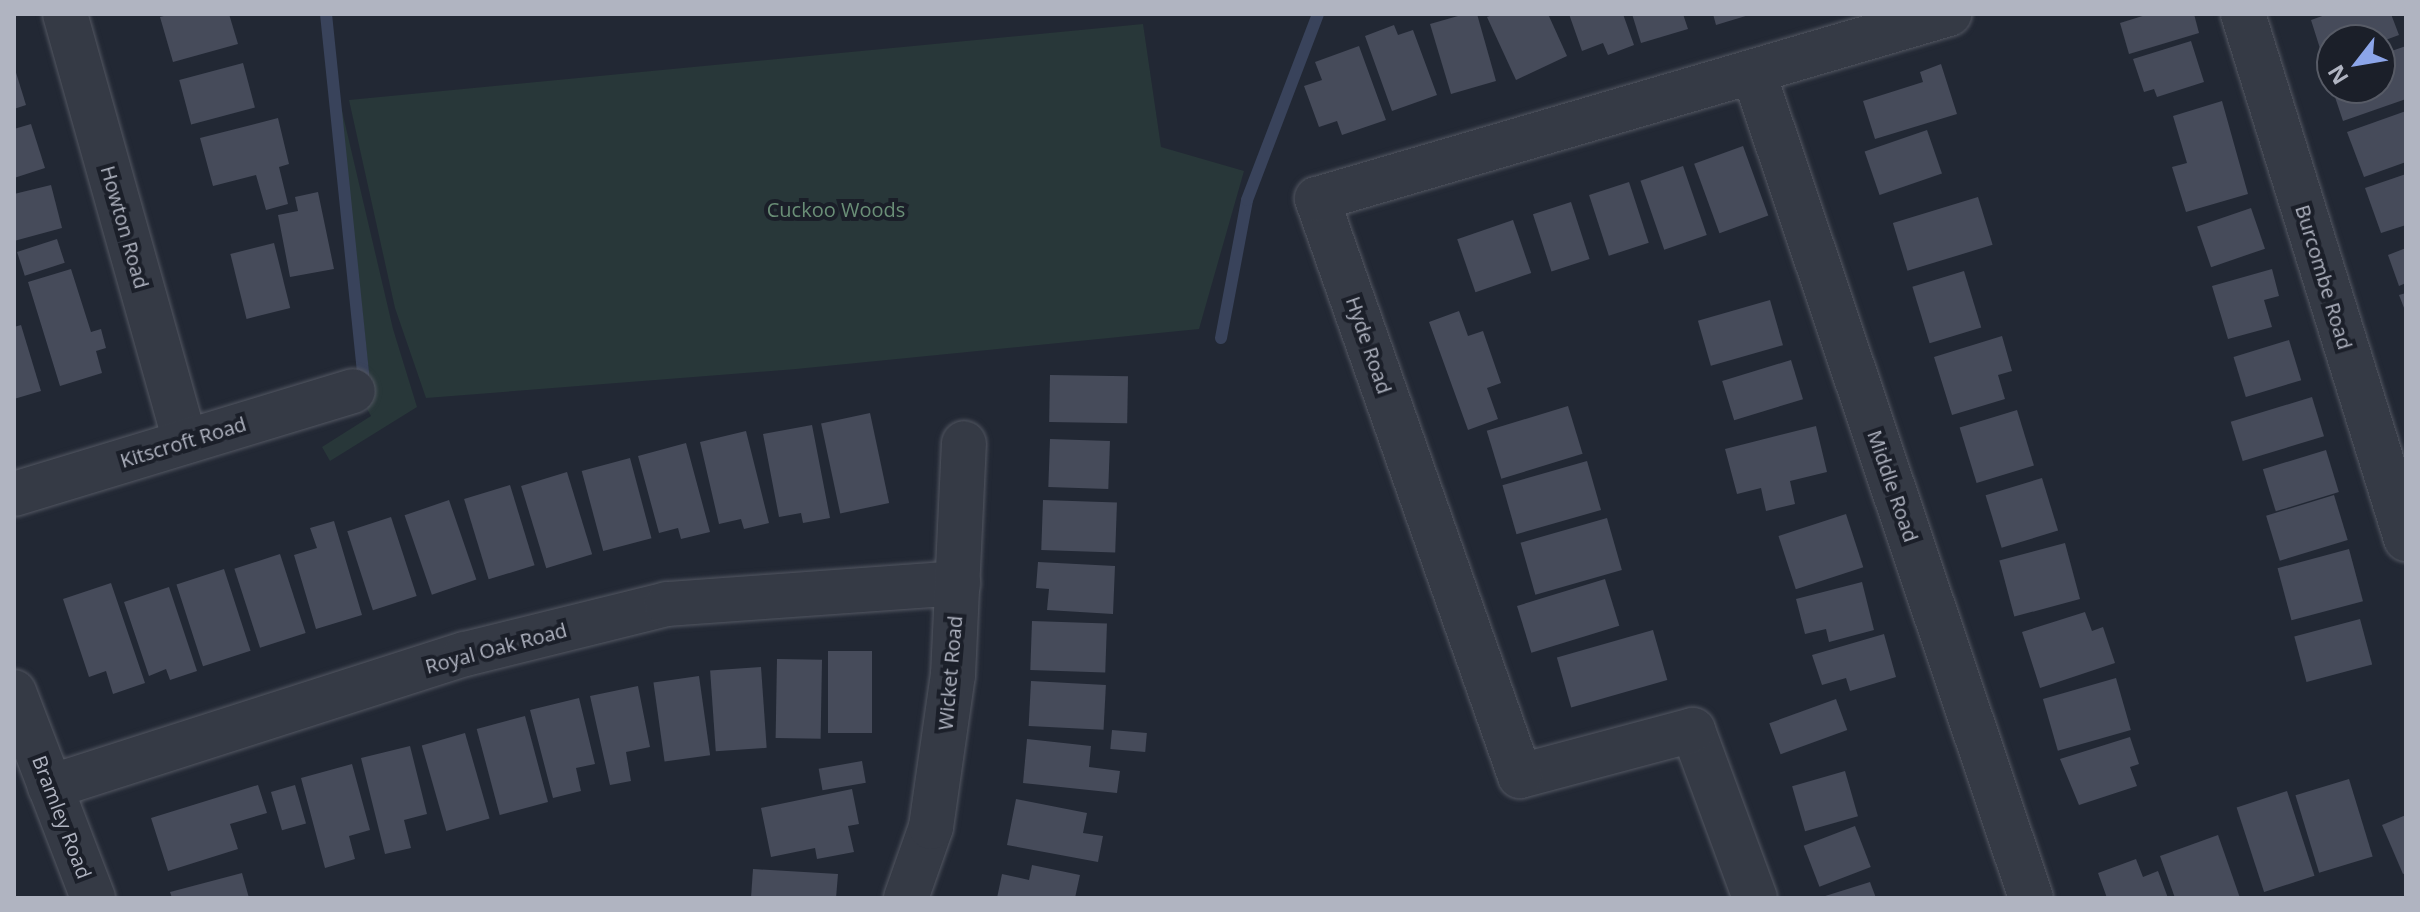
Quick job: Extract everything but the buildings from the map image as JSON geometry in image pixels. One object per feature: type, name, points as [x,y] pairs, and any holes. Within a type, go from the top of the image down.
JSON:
[{"type":"street","name":"Howton Road","points":[[65,14],[185,441]]},
{"type":"street","name":"Hyde Road","points":[[1755,898],[1693,730],[1520,776],[1317,199],[1754,74],[1949,14]]},
{"type":"street","name":"Burcombe Road","points":[[2243,14],[2406,539]]},
{"type":"street","name":"Middle Road","points":[[1754,74],[2031,898]]},
{"type":"street","name":"Kitscroft Road","points":[[14,494],[353,391]]},
{"type":"street","name":"Wicket Road","points":[[906,898],[931,827],[953,675],[964,443]]},
{"type":"street","name":"Royal Oak Road","points":[[50,787],[465,654],[667,604],[958,583]]},
{"type":"street","name":"Bramley Road","points":[[14,692],[93,898]]},
{"type":"green space","name":"Cuckoo Woods","points":[[1143,24],[1161,147],[1244,171],[1199,329],[796,369],[426,398],[395,308],[349,100]]},
{"type":"green space","points":[[339,98],[393,329],[417,407],[330,461],[322,447],[371,416],[358,393],[370,382]]},
{"type":"waterway","points":[[326,14],[363,374]]},
{"type":"waterway","points":[[1221,338],[1247,200],[1318,14]]}]
